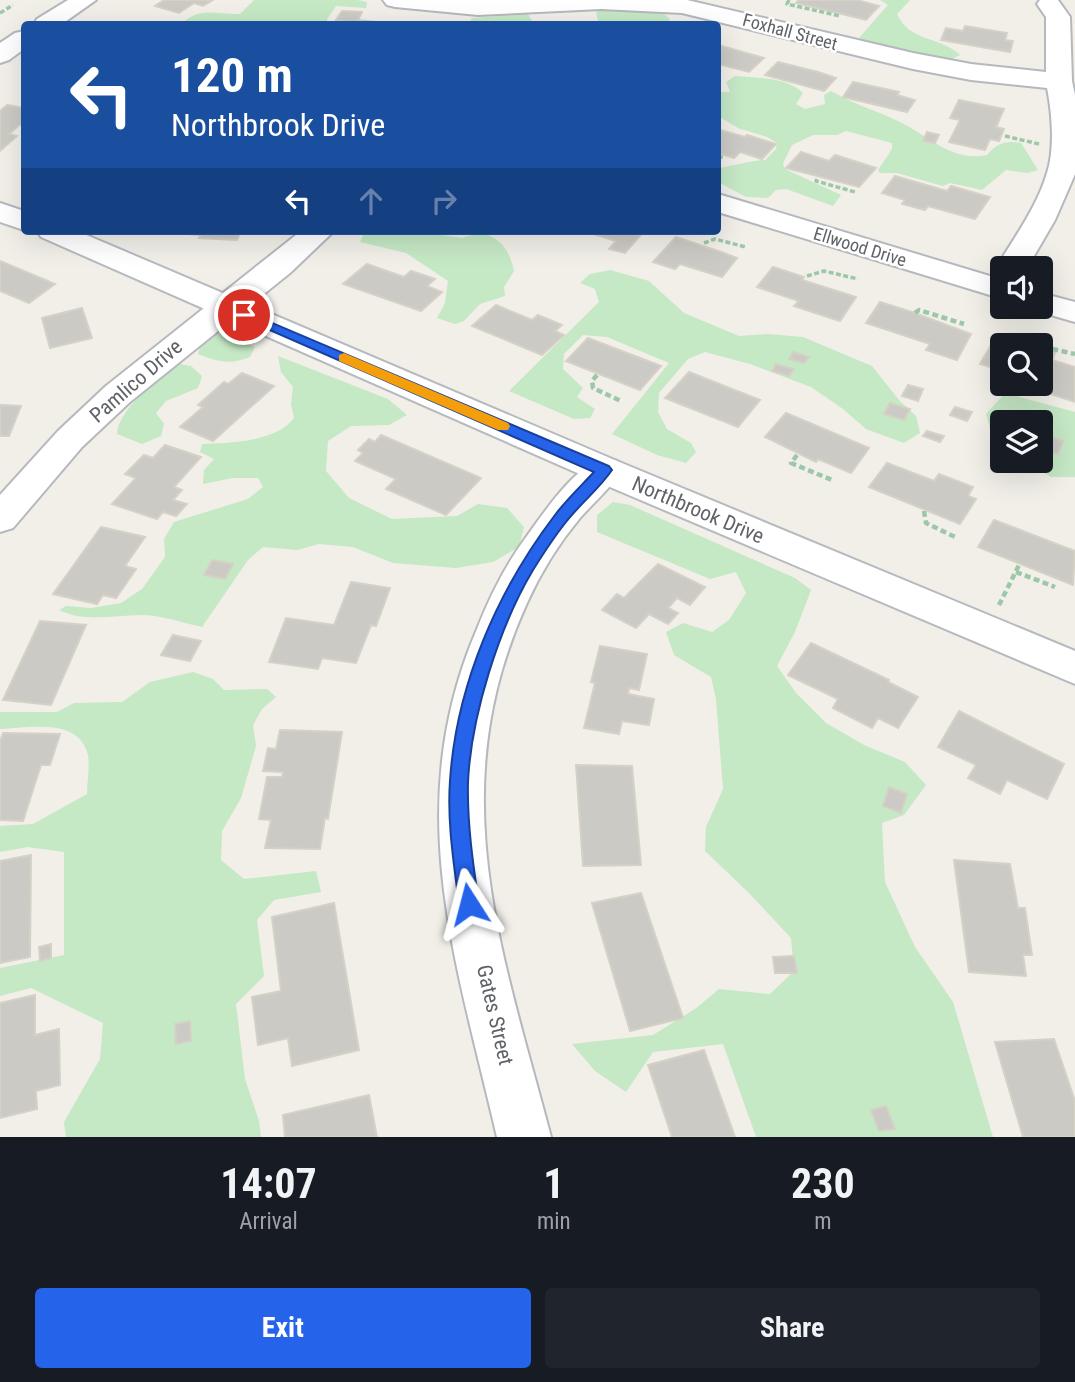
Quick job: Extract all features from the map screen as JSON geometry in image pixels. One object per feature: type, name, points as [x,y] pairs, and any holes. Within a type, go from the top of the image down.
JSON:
[{"type":"street","points":[[51,21],[84,0]]},
{"type":"street","name":"Foxhall Street","points":[[394,0],[455,16],[643,2],[736,8],[821,41],[971,72],[1059,80]]},
{"type":"street","points":[[1019,256],[1040,220],[1062,172],[1066,114],[1059,80],[1058,17],[1049,4]]},
{"type":"street","points":[[0,55],[21,40]]},
{"type":"street","name":"Ellwood Drive","points":[[721,204],[990,278]]},
{"type":"street","points":[[0,212],[21,219]]},
{"type":"street","name":"Northbrook Drive","points":[[61,235],[604,470],[1075,668]]},
{"type":"street","name":"Pamlico Drive","points":[[0,519],[70,439],[118,394],[314,235]]},
{"type":"street","points":[[1053,306],[1075,312]]},
{"type":"street","name":"Gates Street","points":[[524,1137],[469,904],[461,841],[459,781],[476,691],[515,587],[545,540],[588,485],[604,470]]},
{"type":"path","points":[[789,0],[787,4],[839,16]]},
{"type":"path","points":[[0,13],[13,5]]},
{"type":"path","points":[[721,157],[725,156]]},
{"type":"path","points":[[817,178],[816,181],[855,192]]},
{"type":"path","points":[[704,243],[715,239],[746,247]]},
{"type":"path","points":[[807,276],[811,272],[820,271],[858,279]]},
{"type":"path","points":[[915,313],[919,310],[964,324]]},
{"type":"path","points":[[1053,349],[1075,354]]},
{"type":"path","points":[[597,375],[592,381],[593,388],[621,401]]},
{"type":"path","points":[[797,455],[791,463],[832,480]]},
{"type":"path","points":[[924,511],[926,523],[956,537]]},
{"type":"path","points":[[997,608],[1019,565]]},
{"type":"path","points":[[1016,572],[1055,587]]},
{"type":"green space","points":[[254,0],[367,2],[366,8],[336,6],[327,21],[185,21],[202,13],[240,14]]},
{"type":"green space","points":[[880,0],[910,0],[897,14],[902,23],[909,30],[960,55],[948,61],[880,46],[859,38],[888,5]]},
{"type":"green space","points":[[599,6],[659,10],[670,19],[598,21],[596,13]]},
{"type":"green space","points":[[528,14],[532,21],[470,21],[472,18]]},
{"type":"green space","points":[[735,76],[771,79],[789,84],[803,93],[796,104],[805,109],[825,104],[824,95],[831,91],[902,123],[942,147],[963,155],[987,155],[1002,143],[1021,143],[1038,170],[1027,173],[1006,170],[982,190],[950,183],[943,186],[897,173],[880,173],[878,170],[892,149],[892,143],[846,131],[837,135],[813,135],[792,145],[783,163],[785,169],[841,195],[833,206],[786,189],[776,190],[768,198],[746,197],[721,184],[721,167],[765,160],[776,149],[777,143],[738,128],[721,118],[721,92],[730,92],[726,82]]},
{"type":"green space","points":[[363,235],[442,235],[462,238],[488,235],[507,251],[514,271],[504,287],[505,296],[480,304],[464,321],[455,324],[437,318],[445,303],[448,281],[406,253],[360,242]]},
{"type":"green space","points":[[610,270],[649,281],[684,313],[739,336],[768,334],[803,337],[872,366],[899,400],[916,416],[920,433],[904,443],[866,429],[811,387],[750,364],[705,352],[688,359],[659,393],[658,412],[667,429],[691,443],[696,452],[686,463],[657,455],[612,434],[669,363],[607,337],[583,335],[564,354],[563,369],[583,388],[577,397],[595,409],[590,418],[574,419],[509,391],[599,302],[595,289],[580,283],[590,274]]},
{"type":"green space","points":[[212,330],[227,333],[255,347],[250,357],[224,362],[198,354],[202,340]]},
{"type":"green space","points":[[278,356],[388,399],[407,415],[389,425],[351,426],[328,441],[326,471],[349,498],[392,519],[457,516],[478,504],[507,508],[524,527],[519,547],[493,562],[456,568],[393,563],[353,547],[319,544],[297,550],[263,547],[248,560],[202,627],[149,615],[89,617],[59,610],[66,606],[91,608],[121,603],[142,589],[165,557],[164,539],[174,522],[248,499],[263,487],[258,478],[233,478],[203,484],[204,470],[214,459],[200,452],[202,444],[265,437],[286,426],[294,418],[291,404],[293,387],[281,372]]},
{"type":"green space","points":[[174,363],[191,366],[202,376],[198,388],[166,401],[156,413],[164,424],[161,436],[142,444],[117,434],[119,425],[131,406]]},
{"type":"green space","points":[[1002,396],[1016,396],[1075,412],[1075,477],[1051,477],[1044,473],[1053,473],[1053,410],[990,410],[990,428],[986,414]]},
{"type":"green space","points":[[613,502],[630,505],[795,578],[811,590],[795,632],[777,666],[796,693],[826,723],[864,745],[905,762],[926,785],[904,815],[882,823],[885,882],[915,947],[953,1002],[993,1137],[756,1137],[723,1044],[653,1052],[626,1092],[595,1071],[572,1044],[653,1035],[695,1009],[719,989],[770,994],[794,971],[791,938],[705,851],[706,827],[723,789],[716,699],[711,677],[674,655],[666,632],[683,623],[712,632],[729,620],[746,593],[736,572],[710,579],[597,532],[597,515]]},
{"type":"green space","points":[[193,672],[213,679],[224,690],[267,689],[276,697],[262,709],[253,725],[256,746],[241,798],[222,831],[221,860],[244,879],[316,871],[321,892],[274,900],[257,920],[264,976],[236,1004],[245,1079],[259,1121],[261,1137],[66,1137],[64,1122],[100,1059],[103,1023],[31,988],[0,996],[0,968],[64,955],[64,852],[28,847],[0,852],[0,826],[33,824],[87,794],[88,755],[83,743],[64,730],[52,727],[0,729],[0,712],[57,712],[74,703],[122,702],[150,682]]},
{"type":"building","points":[[164,0],[213,0],[203,6],[194,3],[179,13],[155,6]]},
{"type":"building","points":[[799,0],[857,0],[879,6],[866,20],[796,3]]},
{"type":"building","points":[[342,11],[362,12],[358,20],[367,21],[344,21],[336,20]]},
{"type":"building","points":[[965,26],[1007,33],[1005,40],[1013,41],[1010,52],[941,40],[946,28],[963,31]]},
{"type":"building","points":[[721,46],[764,58],[749,72],[721,65]]},
{"type":"building","points":[[778,62],[836,78],[824,91],[765,75]]},
{"type":"building","points":[[853,82],[899,92],[897,95],[915,100],[907,112],[843,97]]},
{"type":"building","points":[[959,100],[1004,109],[996,127],[1004,129],[999,141],[990,139],[985,150],[949,142],[960,120],[950,118]]},
{"type":"building","points":[[7,105],[21,107],[21,124],[9,134],[17,136],[0,151],[0,111]]},
{"type":"building","points":[[721,130],[776,144],[762,159],[740,152],[734,158],[721,154]]},
{"type":"building","points":[[927,132],[939,135],[935,143],[923,141]]},
{"type":"building","points":[[801,152],[829,161],[835,155],[876,168],[859,187],[786,168]]},
{"type":"building","points":[[895,176],[947,191],[951,186],[990,197],[975,219],[928,206],[925,210],[902,204],[905,200],[882,193]]},
{"type":"building","points":[[201,235],[239,235],[237,240],[199,238]]},
{"type":"building","points":[[597,235],[641,235],[625,253],[609,249],[616,241]]},
{"type":"building","points":[[676,237],[737,258],[722,277],[680,264],[675,269],[653,262]]},
{"type":"building","points":[[0,261],[55,284],[29,303],[0,291]]},
{"type":"building","points":[[367,264],[404,277],[411,271],[435,279],[427,286],[442,292],[421,311],[343,284]]},
{"type":"building","points":[[773,267],[804,277],[802,280],[856,297],[840,321],[794,306],[799,301],[757,287]]},
{"type":"building","points":[[880,302],[971,334],[957,360],[926,350],[930,344],[866,323]]},
{"type":"building","points":[[496,305],[532,320],[538,315],[562,325],[555,331],[564,335],[542,355],[472,326]]},
{"type":"building","points":[[82,308],[92,338],[50,348],[42,318]]},
{"type":"building","points":[[588,338],[661,366],[640,390],[566,361]]},
{"type":"building","points":[[990,347],[990,367],[980,364]]},
{"type":"building","points":[[793,352],[809,357],[804,363],[789,359]]},
{"type":"building","points":[[1053,360],[1075,367],[1075,402],[1053,395]]},
{"type":"building","points":[[776,364],[794,369],[789,376],[772,371]]},
{"type":"building","points":[[689,372],[760,400],[738,427],[665,398]]},
{"type":"building","points":[[242,373],[274,386],[213,441],[180,427],[203,407],[198,405],[224,382],[228,384]]},
{"type":"building","points":[[908,385],[923,389],[918,401],[902,396]]},
{"type":"building","points":[[890,403],[910,409],[904,420],[884,414]]},
{"type":"building","points":[[0,405],[21,406],[9,436],[0,436]]},
{"type":"building","points":[[955,407],[972,412],[967,421],[950,415]]},
{"type":"building","points":[[786,413],[869,448],[851,473],[818,459],[816,462],[765,437]]},
{"type":"building","points":[[927,431],[944,436],[940,442],[923,436]]},
{"type":"building","points":[[381,435],[481,478],[446,515],[386,489],[396,479],[355,461],[363,453],[358,450],[369,439],[375,442]]},
{"type":"building","points":[[1053,438],[1063,441],[1058,454],[1053,452]]},
{"type":"building","points":[[165,445],[201,457],[174,487],[182,490],[173,500],[187,504],[176,516],[163,512],[157,519],[112,504],[136,478],[125,474],[144,455],[153,458]]},
{"type":"building","points":[[887,463],[934,481],[939,474],[973,487],[968,496],[976,499],[960,524],[869,487]]},
{"type":"building","points":[[994,520],[1075,551],[1073,585],[978,547]]},
{"type":"building","points":[[101,527],[145,537],[125,566],[136,569],[116,598],[103,595],[97,604],[53,594]]},
{"type":"building","points":[[212,560],[233,564],[225,579],[204,575]]},
{"type":"building","points":[[658,564],[705,587],[690,605],[677,598],[668,608],[678,613],[668,624],[649,614],[636,628],[602,610],[617,594],[624,598]]},
{"type":"building","points":[[351,582],[390,588],[376,626],[371,625],[356,663],[322,658],[318,669],[269,662],[286,618],[334,625]]},
{"type":"building","points":[[40,621],[86,625],[51,705],[3,700]]},
{"type":"building","points":[[173,635],[201,641],[190,661],[161,655]]},
{"type":"building","points":[[811,643],[889,680],[888,682],[918,697],[898,728],[878,718],[872,728],[833,708],[838,699],[788,675]]},
{"type":"building","points":[[600,646],[647,654],[639,690],[629,688],[628,694],[654,699],[649,725],[622,721],[619,734],[584,728],[595,683],[591,682]]},
{"type":"building","points":[[959,711],[1064,764],[1047,799],[1007,780],[1000,794],[968,778],[976,765],[938,747]]},
{"type":"building","points":[[280,730],[342,732],[328,819],[325,818],[320,849],[265,848],[271,820],[259,819],[267,777],[282,777],[283,772],[263,771],[268,748],[276,749]]},
{"type":"building","points":[[3,733],[60,734],[50,765],[41,765],[23,821],[0,820],[0,742]]},
{"type":"building","points":[[576,765],[632,766],[641,865],[583,866]]},
{"type":"building","points":[[889,787],[907,794],[901,813],[883,806]]},
{"type":"building","points":[[31,855],[30,957],[0,963],[0,861]]},
{"type":"building","points":[[954,860],[1010,864],[1018,908],[1025,908],[1032,955],[1023,955],[1026,976],[969,972]]},
{"type":"building","points":[[641,893],[683,1018],[630,1031],[592,903]]},
{"type":"building","points":[[334,903],[359,1050],[292,1066],[288,1038],[258,1045],[252,997],[281,991],[272,917]]},
{"type":"building","points":[[51,944],[51,958],[40,961],[39,947]]},
{"type":"building","points":[[794,956],[797,973],[775,973],[773,957]]},
{"type":"building","points":[[35,995],[35,1035],[59,1029],[60,1085],[36,1091],[37,1109],[0,1118],[0,1003]]},
{"type":"building","points":[[190,1021],[191,1041],[176,1044],[175,1024]]},
{"type":"building","points":[[1054,1039],[1075,1101],[1075,1137],[1023,1137],[995,1042]]},
{"type":"building","points":[[704,1050],[735,1137],[672,1137],[648,1065]]},
{"type":"building","points":[[369,1095],[377,1137],[285,1137],[283,1115]]},
{"type":"building","points":[[886,1106],[895,1129],[879,1131],[871,1110]]},
{"type":"slow traffic","points":[[344,358],[503,426]]},
{"type":"route","points":[[244,315],[604,470],[561,518],[526,568],[504,611],[482,666],[470,713],[459,781],[463,871],[469,904]]}]
